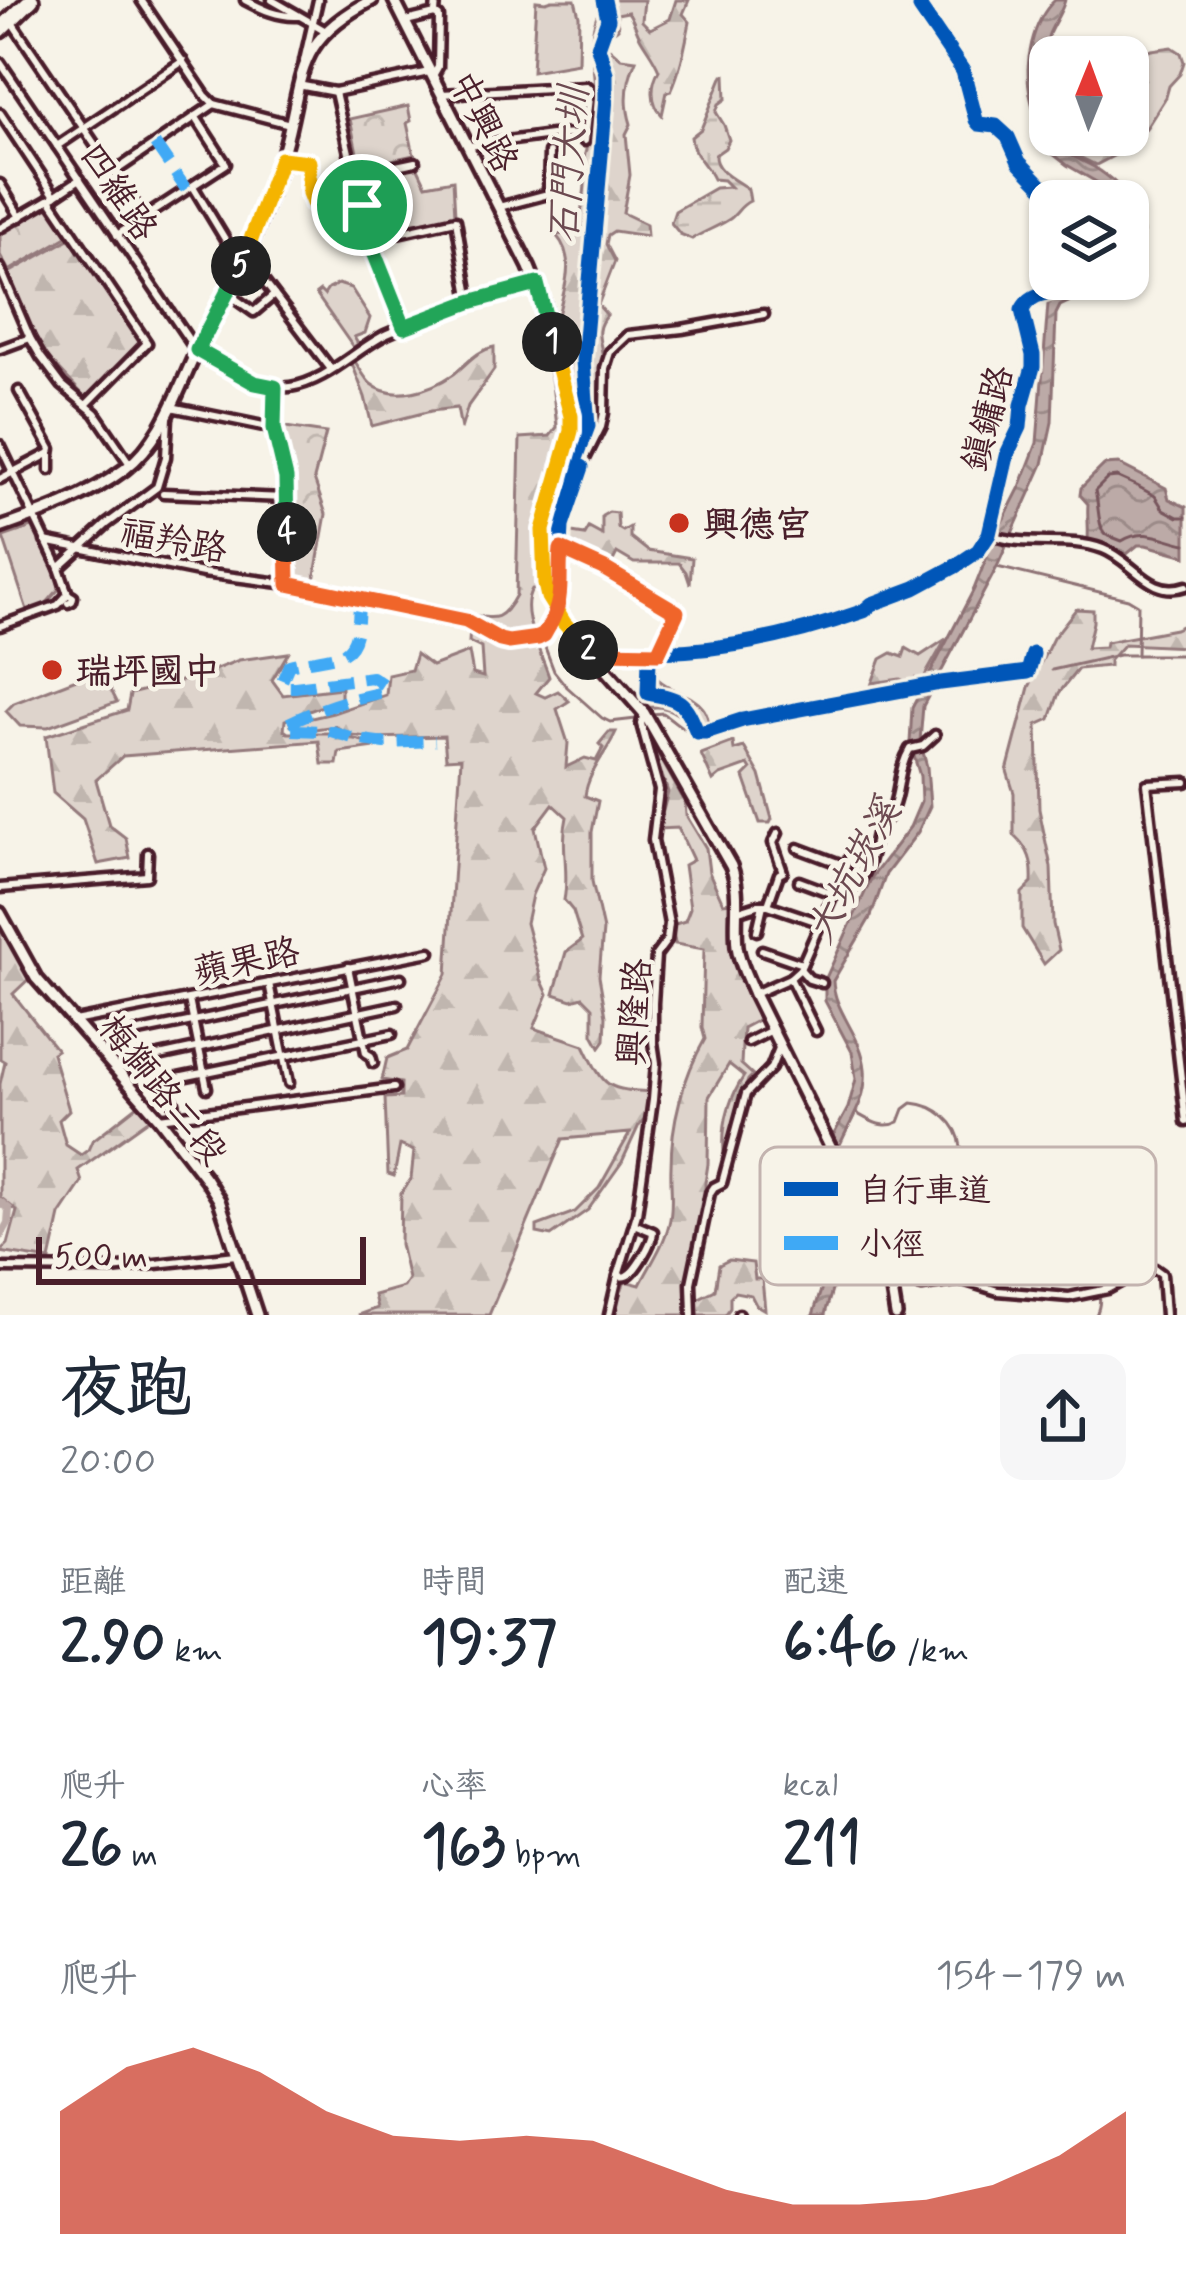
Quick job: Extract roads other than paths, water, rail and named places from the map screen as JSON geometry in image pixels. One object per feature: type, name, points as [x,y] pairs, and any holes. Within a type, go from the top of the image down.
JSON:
[{"type":"main road","points":[[4,24],[27,0]]},
{"type":"street","points":[[141,0],[214,104],[290,124]]},
{"type":"street","points":[[245,0],[286,17],[302,16]]},
{"type":"street","points":[[272,0],[326,32]]},
{"type":"street","points":[[0,528],[77,497],[130,464],[160,432],[246,258],[281,159],[318,0]]},
{"type":"street","points":[[304,62],[326,32],[372,0]]},
{"type":"street","name":"中興路","points":[[394,0],[537,284],[571,416],[543,530],[545,584],[557,612]]},
{"type":"street","points":[[298,85],[335,92],[430,75],[438,67],[436,0]]},
{"type":"street","points":[[921,0],[920,8],[963,71],[976,121],[996,126],[1008,137],[1019,162],[1037,180]]},
{"type":"street","points":[[405,21],[435,14]]},
{"type":"street","points":[[4,24],[23,36],[144,217]]},
{"type":"street","points":[[57,146],[183,61]]},
{"type":"street","name":"四維路","points":[[0,62],[197,350]]},
{"type":"street","points":[[441,94],[590,89],[584,137],[551,135],[468,146]]},
{"type":"street","points":[[335,92],[369,240],[404,327]]},
{"type":"street","points":[[114,172],[214,104]]},
{"type":"street","points":[[117,235],[226,164],[196,116]]},
{"type":"street","points":[[1,118],[147,343],[86,405]]},
{"type":"street","points":[[499,207],[548,194],[550,153]]},
{"type":"street","points":[[281,159],[309,162],[313,203],[344,245],[456,220],[470,302]]},
{"type":"street","points":[[313,203],[354,176],[415,162]]},
{"type":"street","points":[[0,228],[80,179]]},
{"type":"street","points":[[0,184],[20,217]]},
{"type":"street","points":[[194,188],[231,249],[246,258],[330,368]]},
{"type":"street","points":[[0,268],[30,338],[62,385],[109,430],[130,464]]},
{"type":"street","points":[[197,350],[255,383],[275,387],[302,383],[382,336],[470,302],[537,284]]},
{"type":"street","points":[[227,293],[254,312],[274,295]]},
{"type":"street","name":"鎮鏞路","points":[[991,535],[1008,452],[1020,427],[1033,367],[1022,310],[1030,300]]},
{"type":"street","points":[[764,314],[628,335],[610,352],[601,427],[578,475],[562,526],[557,612],[644,713],[731,866],[736,880],[737,947],[754,994],[831,1147]]},
{"type":"street","points":[[0,349],[30,338]]},
{"type":"street","points":[[275,387],[274,428],[287,498],[288,584]]},
{"type":"street","points":[[19,391],[51,449],[50,470]]},
{"type":"street","points":[[170,410],[274,428]]},
{"type":"street","points":[[59,568],[107,524],[157,488],[166,457],[170,410]]},
{"type":"street","points":[[0,445],[59,568],[66,597],[0,626]]},
{"type":"street","points":[[0,479],[50,454]]},
{"type":"street","points":[[163,493],[287,498]]},
{"type":"street","points":[[593,656],[603,652],[684,653],[761,642],[864,611],[954,567],[991,535],[1009,541],[1087,544],[1119,557],[1162,589],[1186,586]]},
{"type":"street","name":"福羚路","points":[[45,542],[466,621],[509,642],[544,635],[557,612]]},
{"type":"street","points":[[561,549],[677,612],[658,653]]},
{"type":"street","name":"興隆路","points":[[609,1315],[634,1224],[653,1100],[656,955],[667,940],[669,924],[653,840],[659,790],[640,724],[644,713]]},
{"type":"street","points":[[799,881],[834,894],[858,885],[870,863],[878,826],[892,809],[900,767],[910,749],[934,736]]},
{"type":"street","points":[[1186,782],[1147,784],[1186,1122]]},
{"type":"street","points":[[757,932],[765,904],[783,872],[773,843],[778,833]]},
{"type":"street","points":[[754,994],[790,978],[801,966],[856,843]]},
{"type":"street","points":[[798,848],[846,866]]},
{"type":"street","points":[[0,888],[148,876],[148,854]]},
{"type":"street","points":[[737,911],[765,904],[820,923]]},
{"type":"street","name":"梅獅路二段","points":[[0,913],[36,978],[206,1179],[219,1200],[257,1315]]},
{"type":"street","points":[[762,950],[801,966],[808,979],[822,983]]},
{"type":"street","name":"蘋果路","points":[[74,1021],[430,952]]},
{"type":"street","points":[[348,967],[366,1053],[374,1063]]},
{"type":"street","points":[[120,1036],[401,978]]},
{"type":"street","points":[[790,978],[816,1031]]},
{"type":"street","points":[[269,983],[289,1083]]},
{"type":"street","points":[[189,1000],[207,1088]]},
{"type":"street","points":[[140,1060],[397,1005]]},
{"type":"street","points":[[111,1024],[174,1102],[177,1116]]},
{"type":"street","points":[[748,1042],[772,1030]]},
{"type":"street","points":[[158,1082],[392,1034]]},
{"type":"street","points":[[692,1315],[692,1283],[710,1193],[722,1183],[746,1094],[771,1068],[780,1046]]},
{"type":"street","points":[[159,1118],[394,1088]]},
{"type":"street","points":[[617,1276],[632,1273],[653,1241],[653,1232],[634,1224]]},
{"type":"street","points":[[0,1268],[111,1269],[238,1255]]},
{"type":"street","points":[[1156,1270],[1162,1274],[1165,1315]]},
{"type":"street","points":[[891,1285],[896,1315]]},
{"type":"street","points":[[979,1285],[1069,1297],[1115,1285]]},
{"type":"water","points":[[1055,0],[1065,0],[1048,36],[1034,36],[1035,31]]},
{"type":"water","points":[[1056,156],[1073,156],[1111,180],[1093,180]]},
{"type":"water","points":[[1073,300],[1056,314],[1052,422],[1043,464],[996,569],[923,706],[920,741],[930,806],[918,832],[886,874],[871,916],[833,981],[863,1057],[865,1081],[840,1147],[831,1147],[856,1079],[852,1052],[825,1001],[825,980],[872,877],[910,827],[921,801],[920,776],[910,743],[912,708],[974,589],[1037,443],[1048,304]]},
{"type":"water","points":[[1119,464],[1166,488],[1169,499],[1186,507],[1186,556],[1146,545],[1121,554],[1088,539],[1088,504],[1080,495],[1081,488],[1104,465]]},
{"type":"water","points":[[823,1285],[834,1285],[825,1315],[813,1315]]},
{"type":"waterway","name":"石門大圳","points":[[565,471],[583,428],[577,360],[601,94],[595,51],[605,19],[601,0]]},
{"type":"waterway","points":[[997,567],[1138,605],[1137,655]]},
{"type":"waterway","name":"石門大圳","points":[[543,642],[554,671],[602,718],[610,722],[636,719]]},
{"type":"waterway","name":"石門大圳","points":[[1052,670],[1119,655],[1186,655]]},
{"type":"waterway","name":"石門大圳","points":[[651,714],[663,713],[695,734],[720,733]]},
{"type":"waterway","points":[[856,1113],[888,1125],[899,1122],[912,1103],[929,1107],[944,1116],[961,1147]]},
{"type":"waterway","points":[[0,1202],[9,1209],[0,1237]]},
{"type":"waterway","points":[[1096,1315],[1097,1285]]},
{"type":"place","name":"興德宮","points":[[679,523]]},
{"type":"place","name":"瑞坪國中","points":[[52,670]]},
{"type":"water label","name":"大坑崁溪","points":[[852,870]]}]
